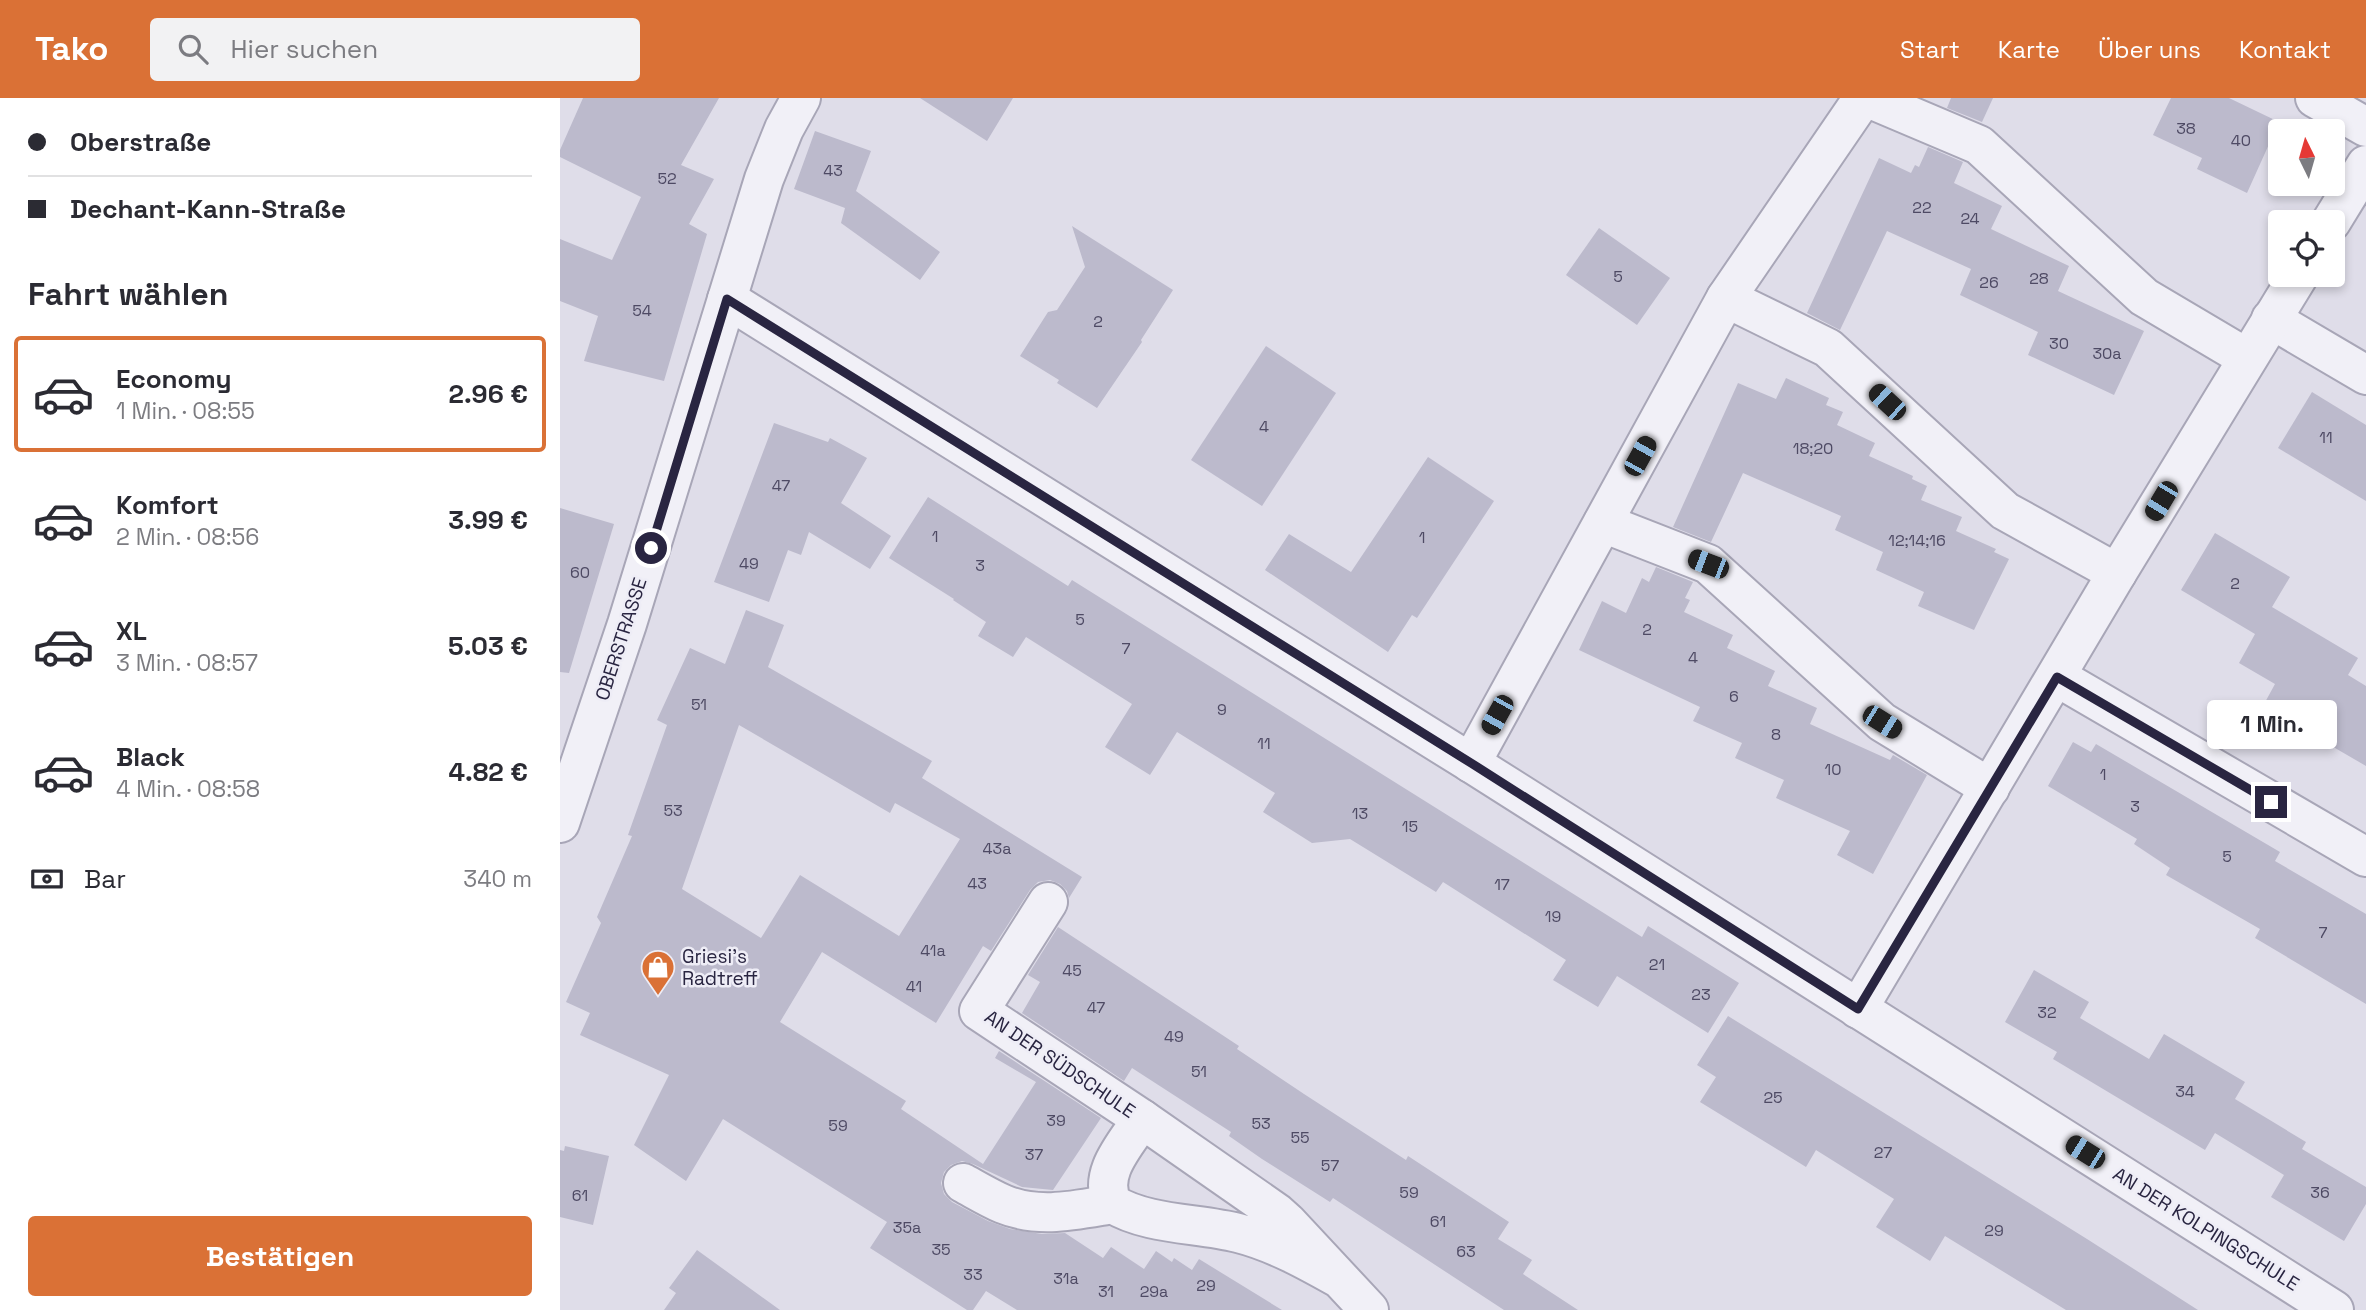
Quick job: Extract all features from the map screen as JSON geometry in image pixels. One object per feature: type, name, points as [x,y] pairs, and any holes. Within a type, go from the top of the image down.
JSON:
[{"type":"street","name":"OBERSTRASSE","points":[[560,823],[627,624],[764,179],[784,129],[801,98]]},
{"type":"street","points":[[1471,763],[1726,298],[1866,98],[1979,145],[2144,297],[2247,358]]},
{"type":"street","points":[[2315,98],[2366,127]]},
{"type":"street","points":[[2338,210],[2366,165]]},
{"type":"street","points":[[1858,1009],[2291,287]]},
{"type":"street","points":[[1726,298],[1828,348],[2005,511],[2118,573]]},
{"type":"street","name":"AN DER KOLPINGSCHULE","points":[[727,299],[1471,763],[2334,1310]]},
{"type":"street","points":[[2271,319],[2366,375]]},
{"type":"street","points":[[1603,523],[1708,564],[1882,722],[1990,788]]},
{"type":"street","points":[[2057,677],[2366,857]]},
{"type":"street","name":"AN DER SÜDSCHULE","points":[[1048,902],[979,1011],[1142,1119],[1276,1213],[1369,1310]]},
{"type":"street","name":"AN DER SÜDSCHULE","points":[[1113,1204],[1108,1192],[1108,1174],[1142,1119]]},
{"type":"street","name":"AN DER SÜDSCHULE","points":[[963,1183],[1002,1204],[1030,1211],[1059,1213],[1113,1204],[1136,1214],[1247,1236],[1311,1262],[1340,1279]]},
{"type":"building","points":[[583,98],[719,98],[681,165],[714,179],[689,224],[707,234],[664,381],[584,361],[598,316],[560,301],[560,239],[612,260],[641,197],[560,157],[560,150]]},
{"type":"building","points":[[920,98],[1013,98],[987,141]]},
{"type":"building","points":[[1951,98],[1993,98],[1982,122],[1947,108]]},
{"type":"building","points":[[2171,98],[2229,98],[2273,119],[2268,119],[2268,146],[2247,193],[2197,169],[2202,158],[2153,135]]},
{"type":"building","points":[[815,131],[871,151],[856,191],[940,252],[920,280],[841,223],[845,208],[794,189]]},
{"type":"building","points":[[1928,147],[1963,162],[1954,183],[2002,206],[1991,229],[2069,266],[2058,291],[2144,331],[2114,395],[2028,355],[2038,332],[1960,295],[1971,269],[1887,231],[1840,330],[1807,313],[1879,158],[1911,173],[1915,165],[1919,167]]},
{"type":"building","points":[[1072,226],[1173,290],[1097,408],[1020,356],[1048,312],[1057,310],[1085,267]]},
{"type":"building","points":[[1599,228],[1670,278],[1637,325],[1566,275]]},
{"type":"building","points":[[1266,346],[1336,393],[1262,506],[1191,460]]},
{"type":"building","points":[[1786,378],[1829,398],[1826,405],[1843,412],[1837,425],[1875,443],[1869,456],[1913,476],[1912,479],[1927,486],[1921,500],[1962,517],[1956,531],[1996,549],[1994,552],[2009,559],[1974,630],[1918,606],[1924,592],[1876,570],[1883,552],[1835,530],[1841,516],[1743,473],[1711,542],[1673,527],[1738,383],[1776,399]]},
{"type":"building","points":[[2312,392],[2366,425],[2366,501],[2278,448]]},
{"type":"building","points":[[774,423],[828,442],[830,438],[867,458],[841,503],[891,536],[870,569],[809,532],[801,555],[788,550],[769,602],[714,582]]},
{"type":"building","points":[[1428,457],[1494,501],[1417,618],[1412,615],[1388,652],[1265,570],[1289,534],[1351,572]]},
{"type":"building","points":[[928,497],[1068,586],[1072,580],[1642,937],[1648,926],[1739,983],[1708,1033],[1617,976],[1598,1007],[1553,980],[1566,960],[1443,882],[1436,892],[1350,839],[1312,843],[1263,812],[1275,793],[1177,732],[1150,775],[1105,747],[1132,704],[1026,637],[1013,657],[978,636],[986,622],[889,558]]},
{"type":"building","points":[[560,508],[614,524],[569,673],[560,672]]},
{"type":"building","points":[[2215,533],[2290,577],[2272,607],[2358,658],[2348,675],[2366,686],[2366,766],[2263,706],[2275,684],[2239,663],[2255,634],[2181,590]]},
{"type":"building","points":[[1656,567],[1693,582],[1685,598],[1690,600],[1684,612],[1733,635],[1727,648],[1775,671],[1768,686],[1817,708],[1810,724],[1890,760],[1893,755],[1927,775],[1873,874],[1837,855],[1850,831],[1776,798],[1784,780],[1735,758],[1742,743],[1693,721],[1700,707],[1579,650],[1602,601],[1626,613],[1642,578],[1649,582]]},
{"type":"building","points":[[746,610],[784,625],[768,667],[932,761],[922,778],[1082,877],[1069,898],[1067,891],[1060,884],[1050,880],[1038,882],[1030,890],[991,951],[983,946],[936,1023],[822,952],[780,1022],[906,1101],[901,1109],[983,1164],[1036,1082],[995,1058],[999,1051],[1101,1118],[1053,1190],[1022,1187],[962,1161],[951,1165],[944,1172],[941,1183],[944,1194],[952,1202],[1010,1229],[1042,1234],[1065,1233],[1103,1258],[1111,1247],[1144,1269],[1156,1251],[1172,1262],[1174,1258],[1192,1270],[1199,1259],[1282,1310],[1017,1310],[986,1291],[973,1310],[967,1310],[870,1248],[887,1222],[723,1119],[686,1181],[634,1145],[669,1075],[580,1035],[590,1013],[566,1002],[601,923],[597,917],[632,836],[628,835],[667,725],[657,720],[690,648],[725,664]],"holes":[[[739,725],[890,813],[895,803],[960,839],[899,936],[800,875],[761,938],[682,889]]]},
{"type":"building","points":[[2073,742],[2091,752],[2096,744],[2280,852],[2275,861],[2366,914],[2366,1004],[2255,938],[2260,929],[2166,875],[2170,868],[2134,844],[2137,839],[2048,786]]},
{"type":"building","points":[[1058,927],[1239,1046],[1237,1049],[1304,1094],[1406,1160],[1408,1156],[1509,1222],[1498,1239],[1532,1260],[1523,1274],[1578,1310],[1504,1310],[1333,1198],[1330,1202],[1262,1159],[1229,1136],[1231,1132],[1132,1068],[1124,1081],[1022,1013],[1040,982],[1028,975]]},
{"type":"building","points":[[2034,970],[2089,1002],[2080,1018],[2149,1059],[2164,1034],[2245,1082],[2235,1099],[2306,1142],[2302,1149],[2366,1187],[2366,1204],[2344,1241],[2271,1197],[2284,1175],[2215,1133],[2205,1150],[2053,1059],[2057,1052],[2005,1022]]},
{"type":"building","points":[[1728,1016],[2198,1310],[2066,1310],[1945,1236],[1930,1261],[1876,1227],[1894,1199],[1816,1150],[1806,1167],[1700,1102],[1716,1077],[1697,1065]]},
{"type":"building","points":[[565,1146],[609,1156],[593,1225],[560,1217],[560,1150],[564,1151]]},
{"type":"building","points":[[697,1250],[780,1310],[664,1310],[676,1293],[669,1288]]},
{"type":"place","name":"Griesi's Radtreff","points":[[658,997]]},
{"type":"route","points":[[651,548],[727,299],[1471,763],[1858,1009],[2057,677],[2271,802]]}]
